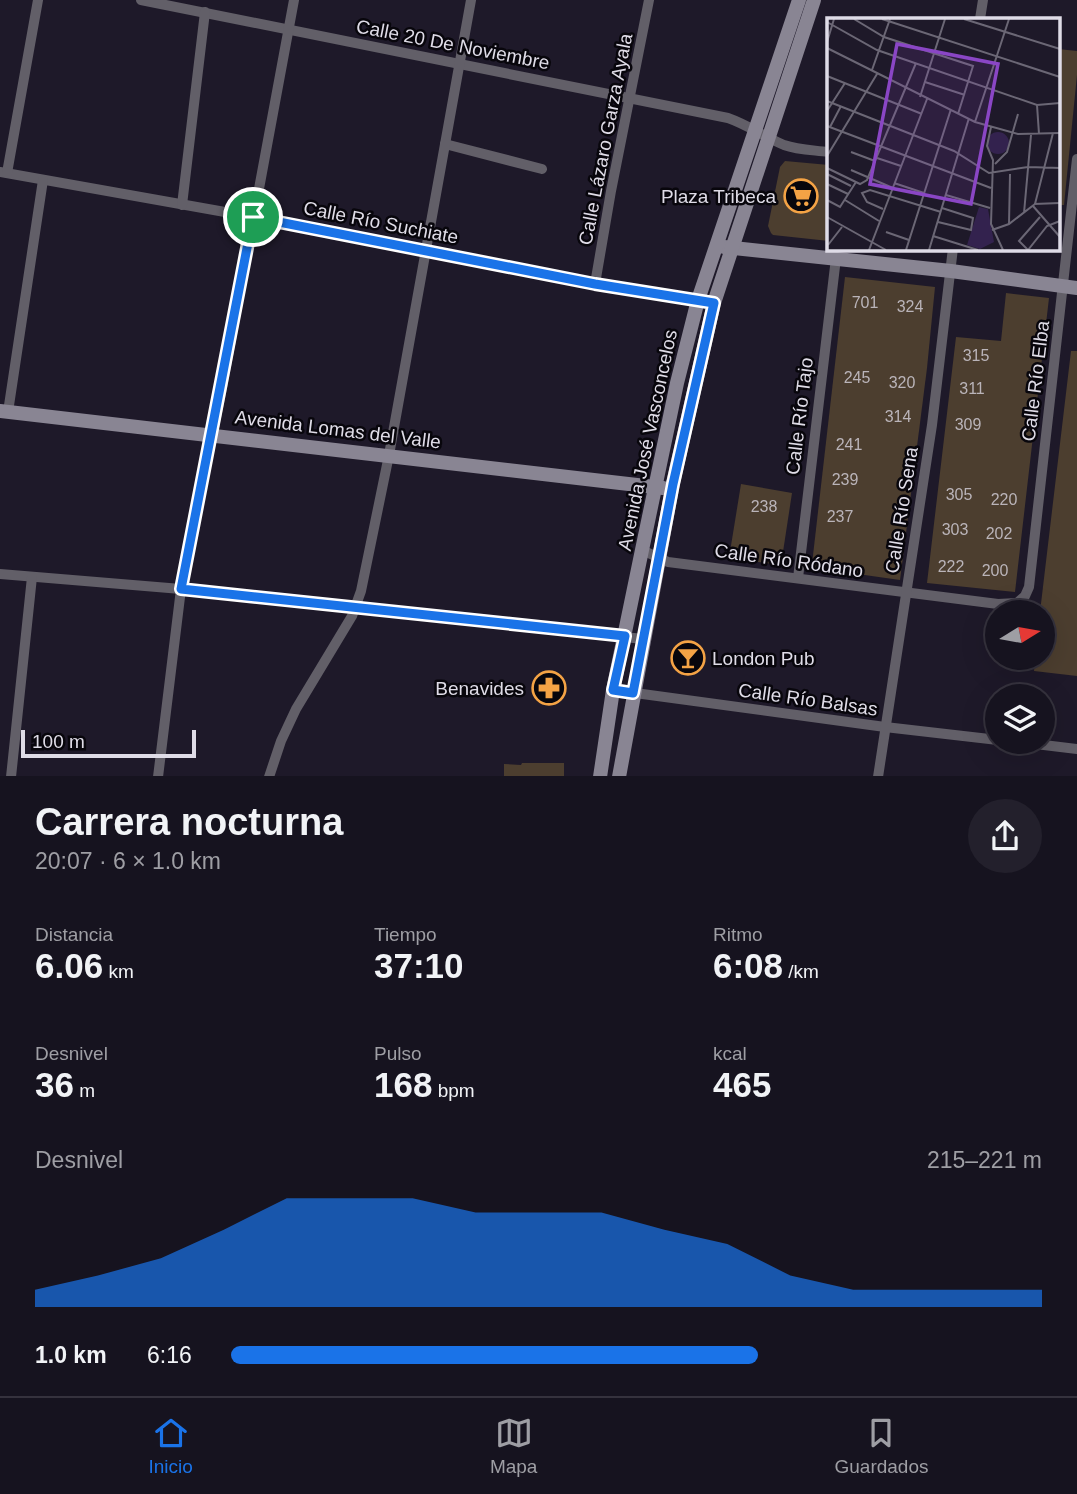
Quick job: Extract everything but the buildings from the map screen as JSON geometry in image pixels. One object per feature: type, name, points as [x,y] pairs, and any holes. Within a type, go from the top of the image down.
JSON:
[{"type":"main road","name":"Avenida José Vasconcelos","points":[[763,134],[799,0]]},
{"type":"main road","name":"Avenida José Vasconcelos","points":[[600,776],[613,690],[677,383],[698,300],[724,247],[814,0]]},
{"type":"main road","name":"Avenida José Vasconcelos","points":[[618,776],[658,558],[724,247]]},
{"type":"main road","points":[[724,247],[951,271],[1070,287]]},
{"type":"main road","name":"Avenida Lomas del Valle","points":[[4,411],[672,489]]},
{"type":"street","points":[[3,172],[38,0]]},
{"type":"street","name":"Calle 20 De Noviembre","points":[[141,0],[180,4],[205,12],[728,118],[799,149],[827,152]]},
{"type":"street","points":[[158,776],[181,589],[294,0]]},
{"type":"street","points":[[269,776],[296,709],[356,607],[366,571],[471,0]]},
{"type":"street","name":"Calle Lázaro Garza Ayala","points":[[595,284],[649,0]]},
{"type":"street","points":[[981,18],[983,0]]},
{"type":"street","points":[[182,205],[205,12]]},
{"type":"street","points":[[445,144],[542,169]]},
{"type":"street","name":"Calle Río Elba","points":[[1020,600],[1029,587],[1070,287],[1077,159]]},
{"type":"street","name":"Calle Río Suchiate","points":[[3,172],[253,217],[595,284],[714,303]]},
{"type":"street","points":[[4,411],[43,180]]},
{"type":"street","name":"Calle Río Sena","points":[[878,776],[932,425],[953,250]]},
{"type":"street","name":"Calle Río Tajo","points":[[798,579],[836,258]]},
{"type":"street","name":"Calle Río Ródano","points":[[642,550],[668,562],[985,603]]},
{"type":"street","points":[[0,574],[181,589],[643,639]]},
{"type":"street","points":[[11,776],[32,577]]},
{"type":"street","name":"Calle Río Balsas","points":[[613,690],[985,739]]},
{"type":"street","points":[[1055,746],[1077,748]]},
{"type":"place","name":"Plaza Tribeca","points":[[801,196]]},
{"type":"place","name":"London Pub","points":[[688,658]]},
{"type":"place","name":"Benavides","points":[[549,688]]},
{"type":"route","points":[[253,217],[595,284],[714,303],[673,484],[633,693],[613,690],[625,636],[181,589],[253,217]]}]
